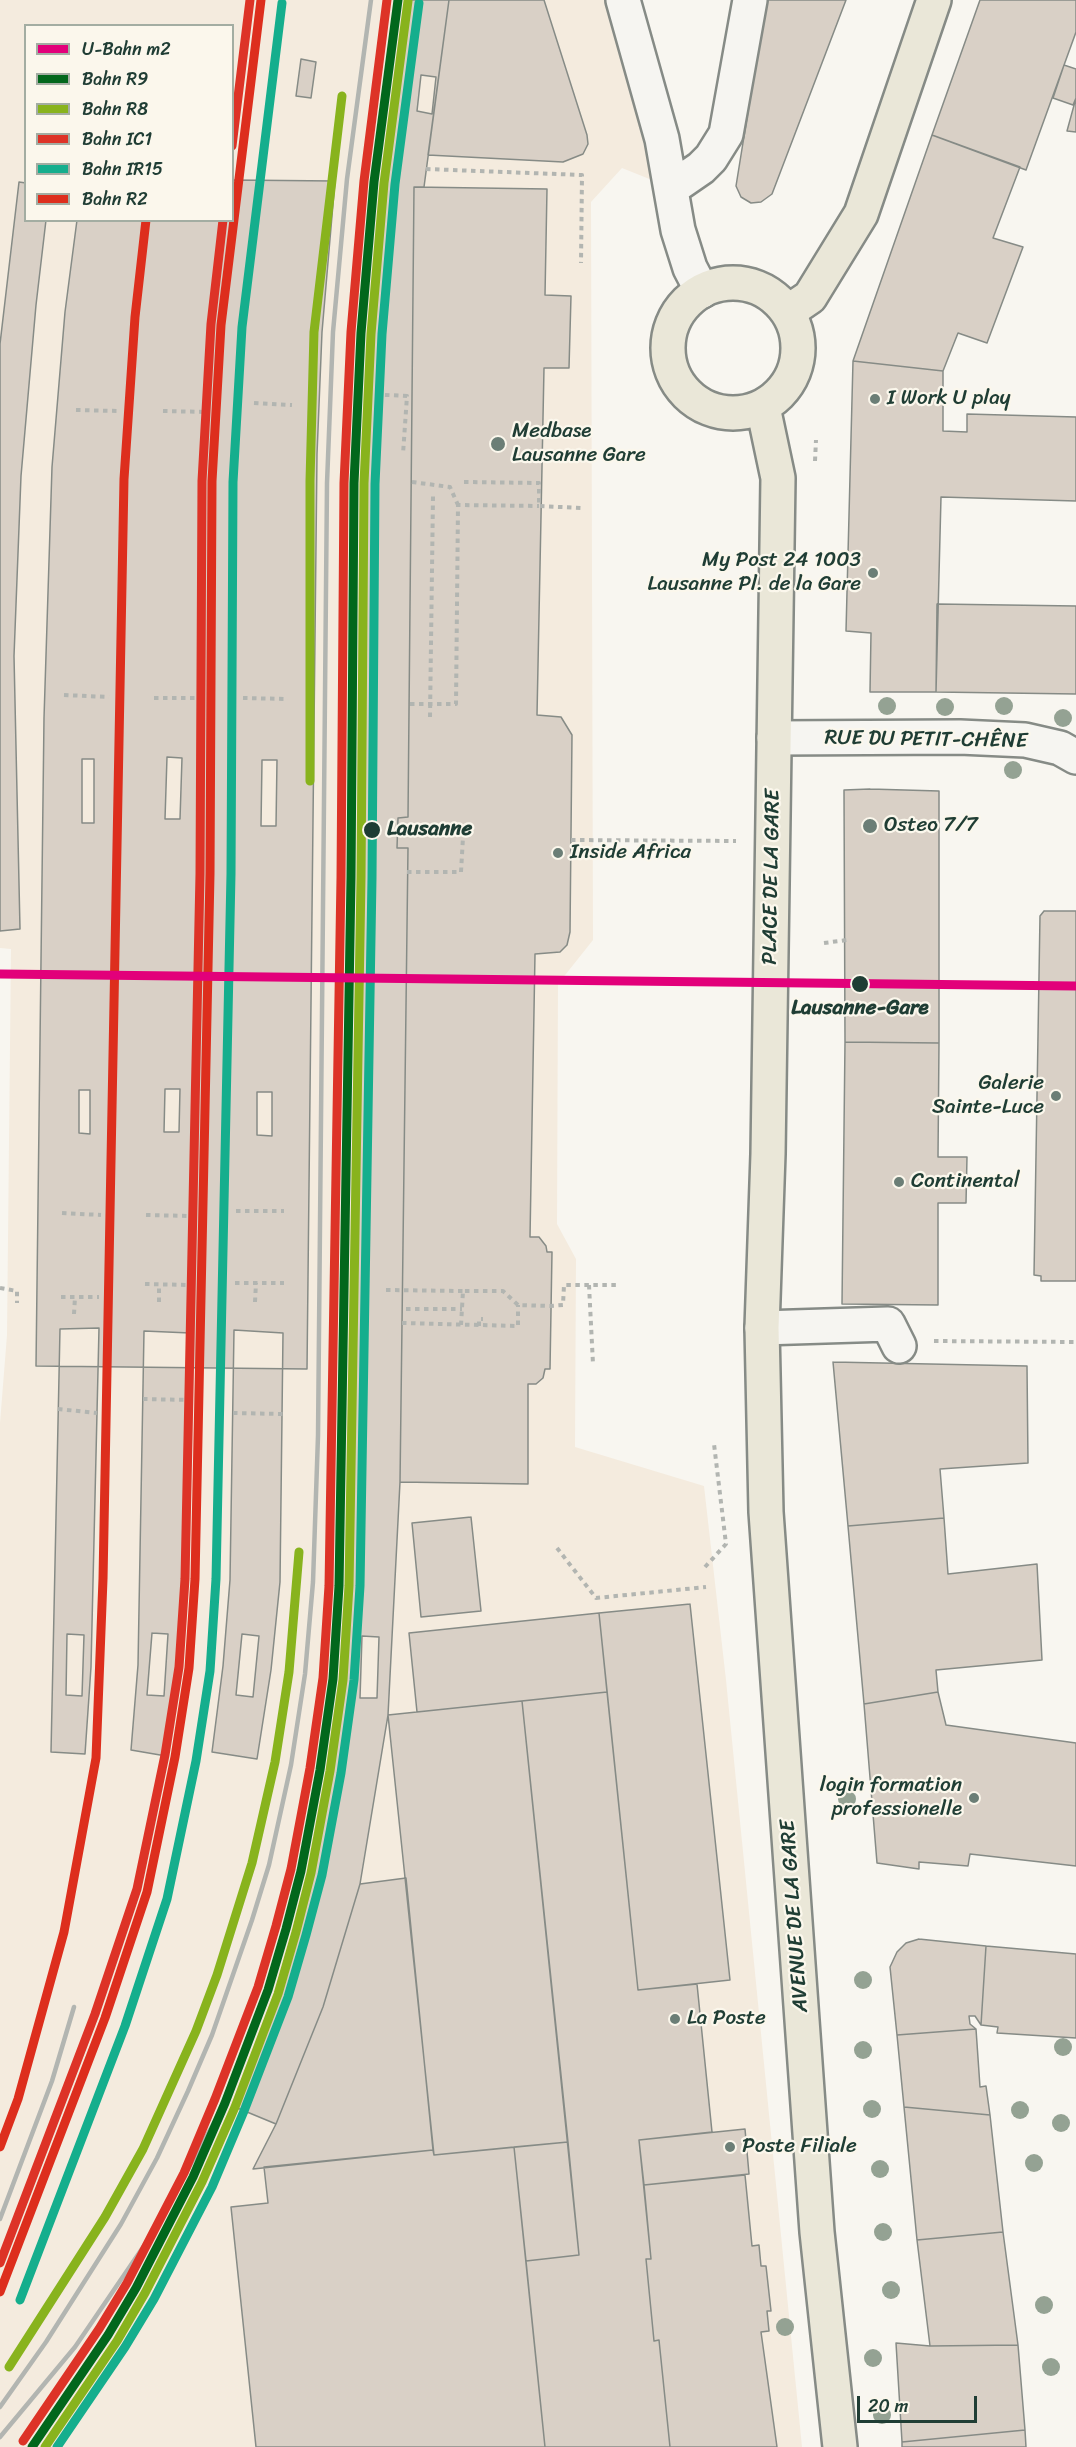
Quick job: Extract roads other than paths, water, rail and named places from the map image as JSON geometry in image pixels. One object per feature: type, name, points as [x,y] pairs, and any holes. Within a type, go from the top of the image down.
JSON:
[{"type":"main road","points":[[788,312],[810,297],[861,214],[934,0]]},
{"type":"main road","points":[[729,284],[758,288],[775,298],[788,312],[796,332],[799,354],[793,375],[780,393],[763,407],[730,414],[714,411],[692,398],[676,379],[669,347],[671,330],[688,302],[702,291],[729,284]]},
{"type":"main road","name":"PLACE DE LA GARE","points":[[763,407],[778,478],[768,1154],[762,1328],[764,1385]]},
{"type":"main road","name":"AVENUE DE LA GARE","points":[[764,1385],[763,1439],[768,1551],[817,2232],[840,2447]]},
{"type":"street","points":[[623,0],[662,139],[678,230],[690,268],[702,291]]},
{"type":"street","points":[[711,158],[714,103],[731,0]]},
{"type":"street","points":[[672,188],[701,168],[711,158],[726,134],[750,0]]},
{"type":"street","name":"RUE DU PETIT-CHÊNE","points":[[774,738],[960,737],[1025,740],[1060,748],[1076,757]]},
{"type":"street","points":[[762,1328],[888,1324],[914,1344]]},
{"type":"railway","points":[[0,2407],[46,2342],[121,2224],[157,2158],[188,2091],[212,2035],[252,1920],[269,1865],[291,1765],[305,1674],[313,1582],[318,1436],[327,483],[333,332],[347,179],[371,0]]},
{"type":"railway","points":[[0,2219],[52,2081],[74,2007]]},
{"type":"railway","points":[[0,2437],[75,2347],[150,2237],[225,2103]]},
{"type":"metro line","name":"m2","points":[[0,974],[1076,986]]},
{"type":"rail line","name":"IC1","points":[[234,130],[250,0]]},
{"type":"rail line","name":"R2","points":[[234,219],[261,0]]},
{"type":"rail line","name":"IC1","points":[[23,2441],[99,2329],[127,2283],[184,2173],[258,1987],[291,1869],[310,1768],[323,1678],[329,1586],[341,878],[344,483],[351,332],[364,181],[387,0]]},
{"type":"rail line","name":"R9","points":[[32,2447],[108,2335],[136,2288],[193,2177],[225,2103],[268,1990],[286,1929],[301,1871],[320,1770],[333,1679],[339,1586],[351,878],[354,483],[361,333],[374,182],[398,0]]},
{"type":"rail line","name":"R8","points":[[45,2447],[117,2341],[145,2293],[202,2182],[235,2107],[278,1994],[296,1932],[311,1873],[330,1771],[343,1680],[349,1586],[361,878],[364,483],[371,334],[384,183],[408,1]]},
{"type":"rail line","name":"IR15","points":[[20,2300],[125,2026],[167,1899],[196,1761],[210,1671],[216,1579],[231,874],[233,482],[242,327],[282,3]]},
{"type":"rail line","name":"IR15","points":[[57,2447],[125,2347],[154,2299],[212,2187],[288,1997],[322,1875],[341,1773],[354,1680],[360,1586],[372,878],[375,484],[382,334],[395,184],[419,3]]},
{"type":"rail line","name":"R8","points":[[310,781],[310,481],[314,332],[342,96]]},
{"type":"rail line","name":"R2","points":[[0,2147],[18,2099],[64,1932],[96,1758],[103,1579],[124,479],[135,317],[146,222]]},
{"type":"rail line","name":"IC1","points":[[0,2263],[95,2014],[137,1889],[165,1755],[179,1667],[185,1579],[200,874],[202,481],[211,324],[223,222]]},
{"type":"rail line","name":"R2","points":[[0,2292],[105,2018],[147,1892],[175,1757],[189,1668],[195,1579],[210,874],[212,481],[221,325],[234,222]]},
{"type":"rail line","name":"R8","points":[[9,2367],[105,2217],[143,2149],[196,2031],[217,1975],[252,1863],[275,1762],[289,1672],[299,1552]]},
{"type":"place","name":"I Work U play","points":[[875,399]]},
{"type":"place","name":"Medbase Lausanne Gare","points":[[498,444]]},
{"type":"place","name":"My Post 24 1003 Lausanne Pl. de la Gare","points":[[873,573]]},
{"type":"place","name":"Osteo 7/7","points":[[870,826]]},
{"type":"place","name":"Lausanne","points":[[372,830]]},
{"type":"place","name":"Inside Africa","points":[[558,853]]},
{"type":"place","name":"Lausanne-Gare","points":[[860,984]]},
{"type":"place","name":"Galerie Sainte-Luce","points":[[1056,1096]]},
{"type":"place","name":"Continental","points":[[899,1182]]},
{"type":"place","name":"login formation professionelle","points":[[974,1798]]},
{"type":"place","name":"La Poste","points":[[675,2019]]},
{"type":"place","name":"Poste Filiale","points":[[730,2147]]}]
